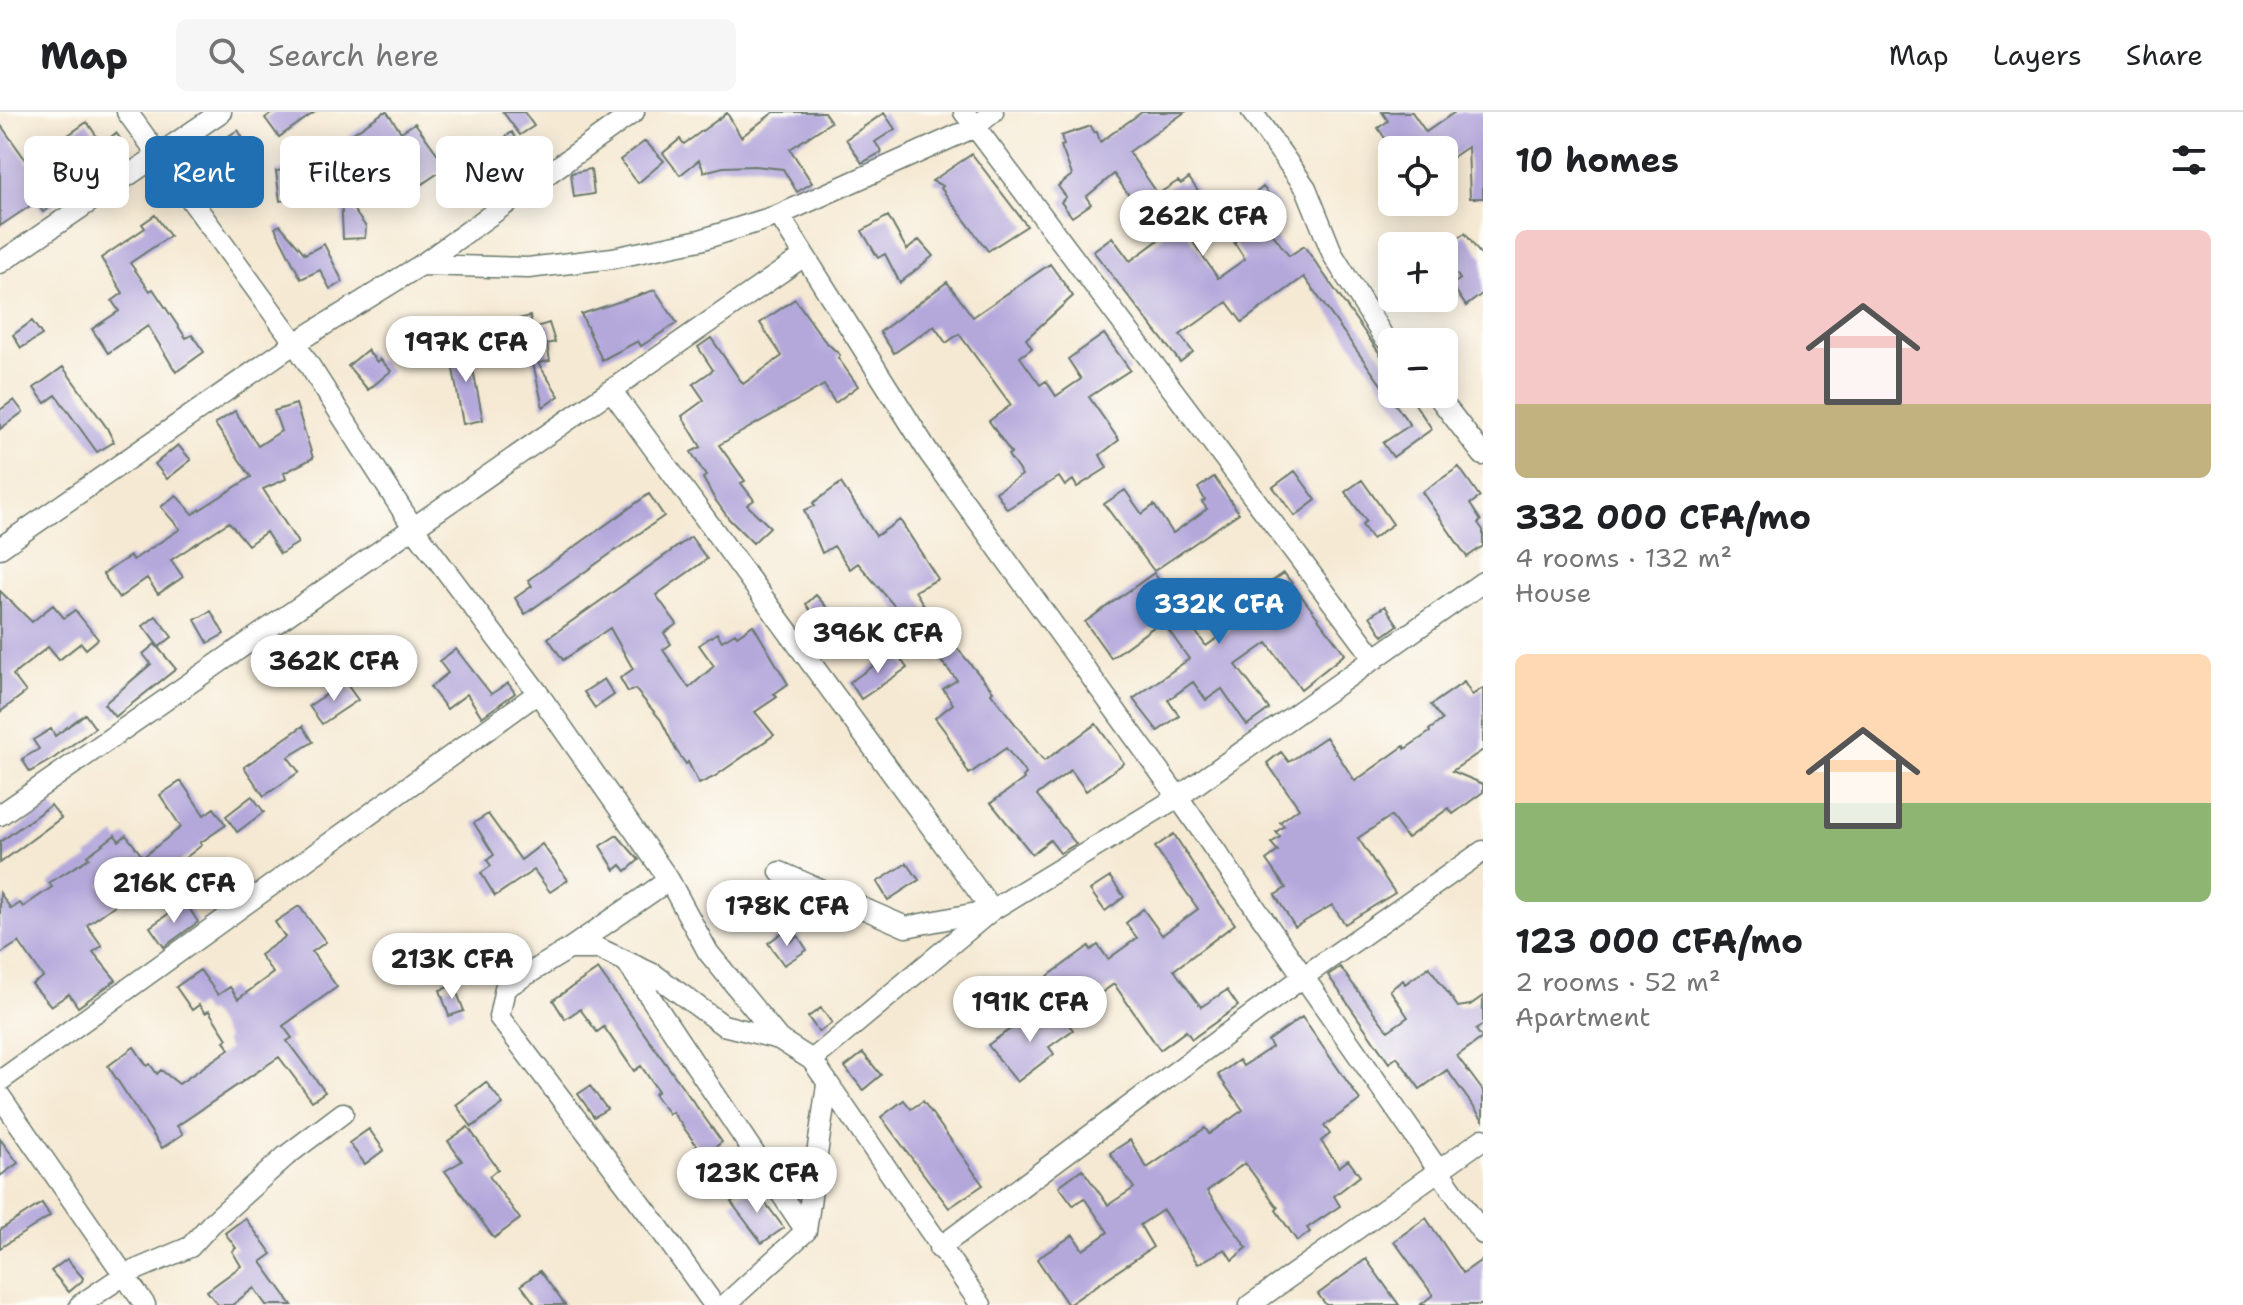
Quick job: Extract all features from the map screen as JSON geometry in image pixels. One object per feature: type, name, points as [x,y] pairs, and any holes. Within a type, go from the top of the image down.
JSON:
[{"type":"street","points":[[127,112],[145,138]]},
{"type":"street","points":[[186,136],[221,112]]},
{"type":"street","points":[[0,548],[295,343],[421,265],[634,112]]},
{"type":"street","points":[[421,265],[528,268],[613,258],[700,240],[779,215],[969,119],[993,112]]},
{"type":"street","points":[[1252,112],[1306,188],[1333,255],[1378,328]]},
{"type":"street","points":[[969,119],[1375,659]]},
{"type":"street","points":[[0,263],[145,164]]},
{"type":"street","points":[[195,208],[295,343],[413,527],[538,693],[669,880],[708,952],[779,1039],[812,1060],[981,1305]]},
{"type":"street","points":[[779,215],[929,453],[1178,797],[1483,1234]]},
{"type":"street","points":[[0,815],[804,256]]},
{"type":"street","points":[[611,390],[992,910]]},
{"type":"street","points":[[1447,408],[1483,455]]},
{"type":"street","points":[[812,1060],[992,910],[1178,797],[1483,582]]},
{"type":"street","points":[[0,1081],[538,693]]},
{"type":"street","points":[[939,1248],[1303,977],[1483,851]]},
{"type":"street","points":[[780,872],[906,927],[992,910]]},
{"type":"street","points":[[669,880],[569,949],[505,988],[499,1017],[636,1196],[714,1305]]},
{"type":"street","points":[[569,949],[600,949],[655,975],[723,1025],[779,1039]]},
{"type":"street","points":[[626,961],[806,1231]]},
{"type":"street","points":[[725,1305],[806,1231],[827,1085]]},
{"type":"street","points":[[0,1096],[145,1305]]},
{"type":"street","points":[[80,1305],[124,1275],[190,1247],[286,1156],[343,1113]]},
{"type":"street","points":[[1250,1305],[1483,1139]]},
{"type":"building","points":[[274,112],[315,112],[279,137],[265,118]]},
{"type":"building","points":[[384,112],[401,132],[415,123],[436,152],[436,174],[420,185],[420,136],[349,136]]},
{"type":"building","points":[[503,112],[524,112],[534,126],[520,135]]},
{"type":"building","points":[[774,112],[824,112],[831,122],[790,149],[812,183],[797,192],[783,169],[723,167],[704,172],[699,160],[680,175],[663,153],[680,139],[684,144],[727,113],[741,137]]},
{"type":"building","points":[[1142,112],[1185,112],[1129,152],[1158,194],[1189,178],[1200,194],[1195,197],[1202,207],[1179,222],[1218,278],[1245,259],[1234,242],[1264,222],[1289,256],[1304,246],[1378,351],[1378,380],[1304,277],[1242,322],[1227,302],[1180,335],[1193,352],[1180,362],[1093,251],[1112,237],[1130,261],[1164,236],[1144,207],[1139,210],[1114,174],[1086,197],[1091,204],[1072,217],[1061,202],[1066,197],[1058,186],[1072,175],[1061,146],[1064,145],[1061,136],[1091,126],[1100,142]]},
{"type":"building","points":[[1382,112],[1412,112],[1426,132],[1455,112],[1483,112],[1483,198],[1470,198],[1468,147],[1458,154],[1458,136],[1383,136],[1378,128],[1388,121]]},
{"type":"building","points":[[884,113],[895,129],[875,142],[882,152],[862,163],[846,139]]},
{"type":"building","points":[[87,122],[97,136],[67,136]]},
{"type":"building","points":[[0,124],[24,157],[24,208],[27,208],[0,226]]},
{"type":"building","points":[[645,141],[664,161],[638,183],[620,160]]},
{"type":"building","points":[[972,154],[1027,226],[988,251],[941,188],[943,186],[932,181]]},
{"type":"building","points":[[591,169],[594,194],[574,197],[571,173]]},
{"type":"building","points":[[280,170],[280,201],[276,171]]},
{"type":"building","points":[[1263,187],[1281,209],[1268,219],[1251,197]]},
{"type":"building","points":[[342,208],[352,208],[366,227],[365,238],[343,239]]},
{"type":"building","points":[[155,215],[170,236],[130,263],[150,291],[153,289],[186,338],[192,335],[204,352],[176,372],[148,326],[108,353],[92,329],[119,311],[112,301],[123,293],[101,258],[145,228],[142,224]]},
{"type":"building","points":[[888,216],[907,250],[919,240],[933,256],[900,283],[885,254],[878,258],[862,231]]},
{"type":"building","points":[[280,225],[305,254],[324,244],[343,282],[330,289],[320,270],[301,279],[275,228]]},
{"type":"building","points":[[1465,233],[1483,258],[1483,293],[1466,306],[1458,294],[1458,238]]},
{"type":"building","points":[[1050,264],[1073,296],[1026,339],[1032,348],[1020,357],[1040,385],[1046,381],[1056,396],[1081,379],[1068,359],[1104,334],[1130,370],[1089,397],[1119,440],[1100,455],[1107,468],[1077,487],[1073,480],[1065,486],[1059,477],[1007,509],[996,492],[1022,475],[989,421],[1011,405],[959,334],[946,343],[934,326],[894,353],[880,332],[947,282],[973,317]]},
{"type":"building","points":[[655,290],[677,323],[641,346],[638,341],[602,360],[581,314]]},
{"type":"building","points":[[795,299],[824,340],[840,355],[838,358],[858,386],[835,403],[824,385],[719,445],[745,481],[741,483],[754,500],[747,505],[770,527],[753,543],[729,519],[714,498],[703,478],[706,476],[691,452],[701,447],[682,416],[704,400],[693,384],[713,370],[698,347],[711,338],[743,384],[782,356],[760,323]]},
{"type":"building","points":[[530,316],[533,328],[549,323],[555,342],[547,344],[550,361],[538,363],[559,396],[543,407],[530,350],[507,356],[502,338],[511,335],[507,322]]},
{"type":"building","points":[[32,321],[42,335],[21,348],[13,335]]},
{"type":"building","points":[[468,344],[483,420],[463,424],[449,347]]},
{"type":"building","points":[[367,350],[377,362],[380,359],[391,371],[368,390],[348,366]]},
{"type":"building","points":[[63,367],[114,442],[97,452],[56,395],[45,403],[34,388]]},
{"type":"building","points":[[14,400],[23,412],[0,429],[0,410]]},
{"type":"building","points":[[296,404],[313,458],[284,473],[286,479],[263,489],[298,543],[280,554],[266,532],[248,545],[229,522],[171,560],[183,577],[158,594],[147,578],[119,598],[103,574],[130,556],[133,560],[180,529],[161,507],[176,495],[193,514],[251,477],[215,424],[235,411],[258,446],[281,431],[274,411]]},
{"type":"building","points":[[1398,408],[1418,408],[1432,429],[1393,457],[1383,443],[1410,425]]},
{"type":"building","points":[[178,445],[191,460],[167,479],[155,464]]},
{"type":"building","points":[[1459,467],[1480,497],[1470,504],[1483,530],[1483,546],[1467,557],[1422,492]]},
{"type":"building","points":[[1295,471],[1316,500],[1295,516],[1273,487]]},
{"type":"building","points":[[1214,477],[1239,513],[1154,571],[1104,504],[1125,490],[1142,514],[1154,505],[1173,533],[1207,509],[1198,488]]},
{"type":"building","points":[[1362,480],[1393,524],[1372,539],[1362,525],[1366,521],[1345,492]]},
{"type":"building","points":[[841,483],[876,536],[900,520],[938,579],[915,591],[931,617],[993,691],[991,693],[1044,761],[1096,724],[1124,763],[1086,791],[1071,770],[1037,795],[1076,844],[1060,853],[1050,840],[1032,854],[991,803],[1024,779],[1026,774],[1006,748],[969,774],[935,718],[953,704],[943,689],[957,680],[858,563],[850,569],[834,546],[822,553],[804,510],[815,506],[813,503]]},
{"type":"building","points":[[649,494],[664,516],[525,614],[515,598],[532,586],[528,580]]},
{"type":"building","points":[[691,537],[707,559],[656,595],[677,624],[664,633],[671,644],[663,650],[689,688],[714,666],[699,645],[717,633],[722,641],[735,633],[737,636],[753,625],[788,684],[774,694],[777,697],[755,712],[774,735],[699,784],[688,762],[686,764],[676,750],[661,720],[635,689],[628,692],[620,678],[633,669],[610,628],[563,660],[548,638]]},
{"type":"building","points":[[1154,573],[1206,646],[1269,601],[1260,590],[1284,573],[1345,654],[1301,689],[1267,643],[1236,665],[1269,709],[1247,725],[1222,689],[1206,700],[1193,682],[1168,700],[1179,716],[1158,731],[1133,699],[1189,659],[1162,621],[1111,658],[1085,622]]},
{"type":"building","points":[[0,591],[32,622],[53,605],[64,618],[75,610],[98,639],[86,649],[81,643],[59,660],[48,647],[13,675],[26,692],[0,712]]},
{"type":"building","points":[[816,595],[844,627],[827,636],[806,604]]},
{"type":"building","points":[[1385,606],[1398,625],[1383,636],[1370,616]]},
{"type":"building","points":[[211,611],[224,634],[208,643],[195,620]]},
{"type":"building","points":[[156,616],[172,637],[159,647],[143,626]]},
{"type":"building","points":[[279,637],[285,645],[296,638],[308,653],[283,670],[266,646]]},
{"type":"building","points":[[155,644],[176,669],[115,717],[104,704],[151,664],[143,654]]},
{"type":"building","points":[[456,649],[491,694],[508,683],[515,693],[482,717],[467,694],[447,709],[430,687],[448,673],[439,661]]},
{"type":"building","points":[[895,651],[907,668],[861,699],[850,682]]},
{"type":"building","points":[[604,679],[614,695],[595,708],[584,692]]},
{"type":"building","points":[[345,682],[358,700],[322,724],[309,706]]},
{"type":"building","points":[[1464,682],[1472,695],[1483,688],[1483,750],[1452,771],[1483,784],[1483,792],[1453,814],[1449,808],[1407,838],[1391,816],[1358,838],[1395,893],[1345,924],[1332,905],[1295,927],[1275,895],[1286,888],[1266,860],[1278,851],[1271,843],[1280,837],[1276,832],[1284,826],[1280,822],[1299,808],[1267,763],[1281,752],[1289,762],[1326,737],[1355,781],[1404,746],[1405,749],[1430,732],[1442,720],[1431,705]]},
{"type":"building","points":[[85,714],[95,728],[30,772],[22,759],[39,749],[33,740],[51,729],[55,736]]},
{"type":"building","points":[[303,726],[313,742],[288,757],[299,772],[264,796],[244,767]]},
{"type":"building","points":[[181,781],[204,815],[214,808],[226,825],[148,887],[130,864],[100,884],[115,905],[87,925],[102,946],[93,952],[116,980],[78,1007],[69,994],[51,1006],[32,984],[43,977],[19,942],[0,954],[0,893],[11,909],[20,903],[23,907],[52,887],[49,883],[89,858],[87,856],[115,835],[119,841],[126,835],[143,857],[181,827],[160,795]]},
{"type":"building","points":[[252,796],[264,812],[237,832],[226,816]]},
{"type":"building","points":[[51,805],[61,818],[0,863],[0,842]]},
{"type":"building","points":[[488,814],[521,860],[542,844],[568,880],[550,892],[534,870],[495,896],[481,873],[491,866],[487,860],[494,855],[474,823]]},
{"type":"building","points":[[1174,834],[1235,924],[1174,970],[1201,1007],[1227,990],[1238,1006],[1192,1039],[1186,1031],[1160,1050],[1114,984],[1073,1013],[1048,976],[1089,946],[1091,950],[1098,945],[1108,959],[1137,938],[1126,923],[1143,909],[1162,935],[1198,909],[1155,847]]},
{"type":"building","points":[[617,835],[639,860],[626,871],[621,865],[615,870],[600,846]]},
{"type":"building","points":[[907,863],[919,880],[888,900],[877,882]]},
{"type":"building","points":[[1110,877],[1124,897],[1105,911],[1090,890]]},
{"type":"building","points":[[185,902],[198,922],[164,947],[150,927]]},
{"type":"building","points":[[299,906],[326,942],[312,952],[337,987],[283,1026],[292,1038],[287,1041],[325,1092],[312,1101],[279,1057],[177,1126],[183,1134],[162,1148],[108,1066],[134,1047],[147,1066],[150,1064],[157,1074],[161,1070],[179,1084],[229,1049],[224,1041],[227,1039],[209,1011],[205,1013],[199,1005],[192,1010],[176,987],[200,970],[218,995],[230,987],[238,999],[273,973],[260,955],[285,937],[275,922]]},
{"type":"building","points":[[783,932],[790,942],[798,936],[807,950],[784,965],[768,943]]},
{"type":"building","points":[[1340,967],[1388,1031],[1408,1017],[1390,990],[1403,980],[1405,984],[1429,967],[1458,1007],[1470,1005],[1483,996],[1483,1024],[1476,1030],[1482,1038],[1457,1056],[1483,1091],[1483,1120],[1447,1070],[1420,1089],[1397,1057],[1389,1063],[1328,975]]},
{"type":"building","points":[[598,969],[722,1142],[706,1154],[654,1094],[658,1091],[641,1066],[634,1071],[604,1027],[597,1032],[580,1009],[565,1019],[553,1000]]},
{"type":"building","points":[[454,985],[464,1011],[449,1016],[440,990]]},
{"type":"building","points":[[821,1008],[832,1023],[819,1032],[808,1017]]},
{"type":"building","points":[[1057,1009],[1073,1030],[1049,1047],[1054,1054],[1017,1082],[988,1045],[1027,1017],[1034,1026]]},
{"type":"building","points":[[1302,1017],[1360,1100],[1324,1126],[1330,1134],[1321,1141],[1339,1167],[1348,1160],[1360,1176],[1334,1196],[1340,1206],[1307,1228],[1310,1232],[1297,1241],[1276,1210],[1278,1208],[1245,1163],[1207,1191],[1247,1248],[1232,1260],[1225,1249],[1198,1264],[1163,1210],[1140,1225],[1153,1247],[1068,1305],[1037,1259],[1073,1235],[1083,1250],[1108,1232],[1084,1198],[1073,1205],[1059,1186],[1082,1169],[1108,1205],[1134,1188],[1110,1153],[1130,1140],[1147,1168],[1205,1128],[1209,1134],[1243,1110],[1218,1075],[1239,1060],[1243,1066],[1272,1047],[1268,1041]]},
{"type":"building","points":[[863,1053],[881,1075],[863,1090],[845,1067]]},
{"type":"building","points":[[486,1082],[503,1104],[472,1127],[456,1105]]},
{"type":"building","points":[[590,1086],[607,1109],[594,1117],[578,1094]]},
{"type":"building","points":[[904,1100],[911,1109],[923,1101],[983,1185],[949,1208],[881,1117]]},
{"type":"building","points":[[468,1127],[498,1169],[489,1176],[520,1219],[494,1238],[445,1171],[462,1161],[448,1141]]},
{"type":"building","points":[[369,1129],[384,1150],[365,1164],[349,1143]]},
{"type":"building","points":[[0,1139],[18,1163],[0,1176]]},
{"type":"building","points":[[753,1186],[784,1228],[762,1243],[731,1202]]},
{"type":"building","points":[[42,1203],[50,1216],[0,1248],[0,1230]]},
{"type":"building","points":[[245,1218],[272,1254],[261,1262],[292,1305],[266,1305],[254,1288],[232,1305],[218,1305],[207,1291],[241,1266],[232,1251],[236,1248],[225,1233]]},
{"type":"building","points":[[1426,1218],[1463,1273],[1483,1259],[1483,1305],[1420,1305],[1433,1295],[1394,1241]]},
{"type":"building","points":[[67,1259],[83,1278],[69,1292],[51,1271]]},
{"type":"building","points":[[1366,1259],[1399,1305],[1326,1305],[1318,1294]]},
{"type":"building","points":[[540,1271],[565,1305],[536,1305],[521,1285]]}]
